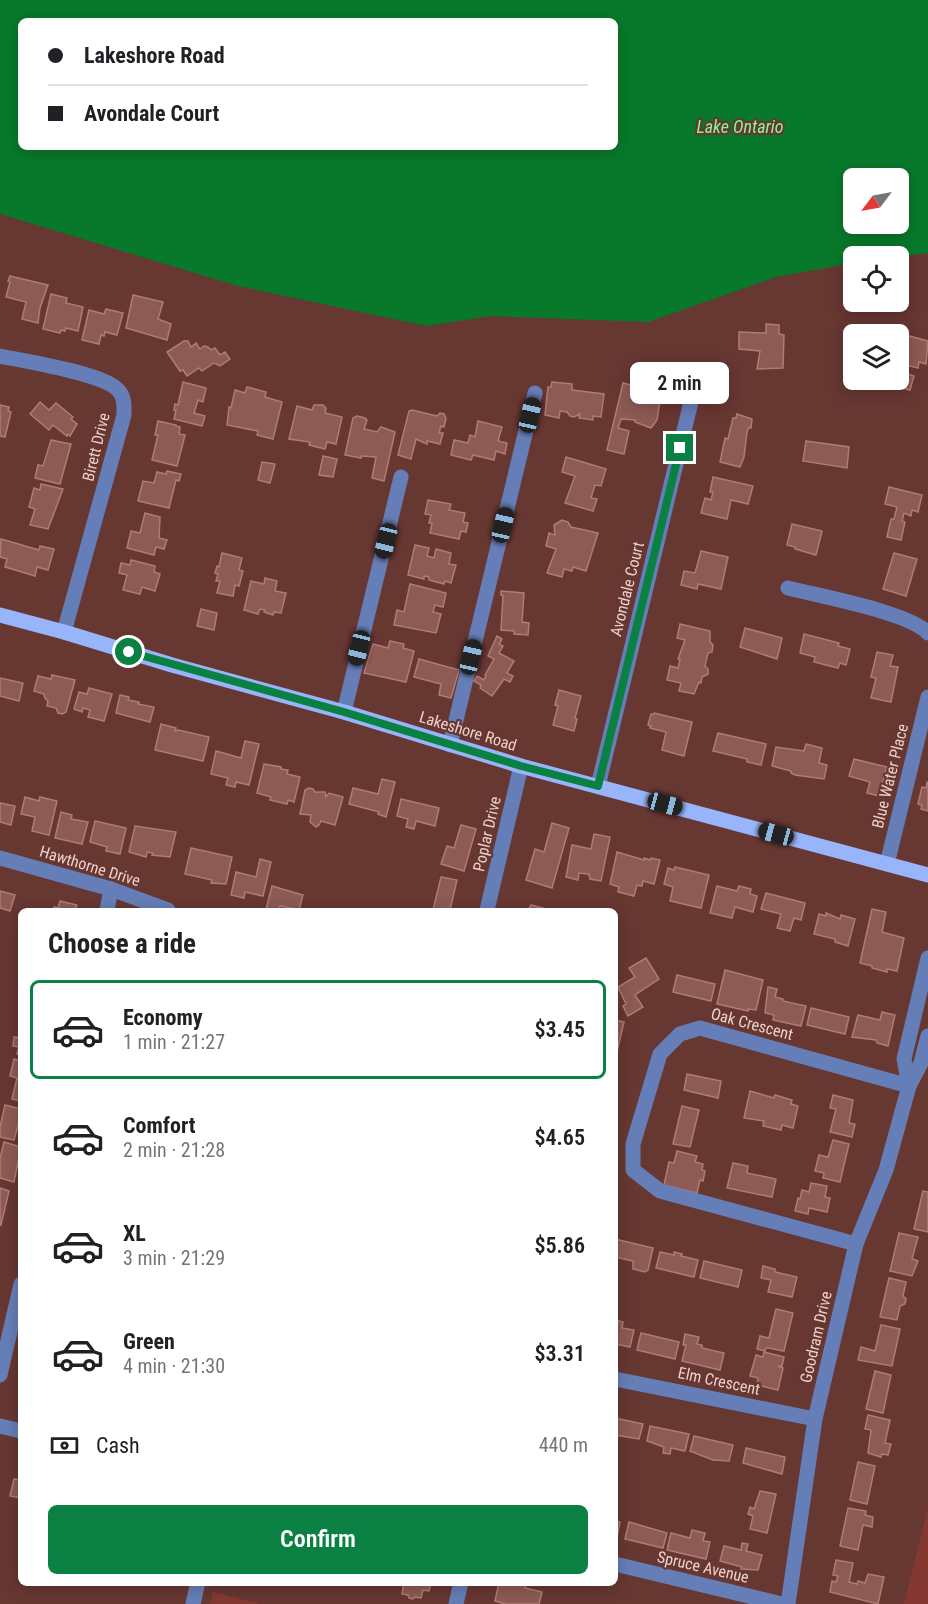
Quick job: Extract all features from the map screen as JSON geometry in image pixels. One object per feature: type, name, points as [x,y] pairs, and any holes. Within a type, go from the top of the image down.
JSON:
[{"type":"main road","name":"Lakeshore Road","points":[[0,615],[344,712],[521,766],[928,875]]},
{"type":"street","name":"Birett Drive","points":[[0,356],[98,378],[117,389],[124,400],[124,415],[64,632]]},
{"type":"street","points":[[450,745],[535,393]]},
{"type":"street","name":"Avondale Court","points":[[598,786],[692,402]]},
{"type":"street","points":[[344,712],[401,477]]},
{"type":"street","points":[[788,588],[895,615],[914,622],[928,633]]},
{"type":"street","name":"Blue Water Place","points":[[887,864],[928,697]]},
{"type":"street","name":"Poplar Drive","points":[[487,908],[521,766]]},
{"type":"street","name":"Hawthorne Drive","points":[[0,858],[111,889],[163,908]]},
{"type":"street","points":[[107,908],[111,889]]},
{"type":"street","name":"Goodram Drive","points":[[909,1086],[904,1059],[928,958]]},
{"type":"street","name":"Oak Crescent","points":[[856,1244],[660,1191],[633,1170],[633,1143],[660,1054],[681,1034],[700,1028],[909,1086]]},
{"type":"street","name":"Goodram Drive","points":[[788,1604],[815,1419],[856,1244],[886,1170],[909,1086],[921,1063],[928,1036]]},
{"type":"street","points":[[0,1375],[18,1297]]},
{"type":"street","name":"Elm Crescent","points":[[618,1380],[815,1419]]},
{"type":"street","points":[[0,1426],[18,1430]]},
{"type":"street","name":"Spruce Avenue","points":[[618,1565],[782,1604]]},
{"type":"street","points":[[193,1604],[197,1586]]},
{"type":"street","points":[[456,1604],[460,1586]]},
{"type":"shaded area","points":[[928,1508],[928,1604],[904,1604]]},
{"type":"shaded area","points":[[213,1592],[261,1604],[210,1604]]},
{"type":"water","name":"Lake Ontario","points":[[0,0],[928,0],[928,253],[909,256],[909,246],[843,246],[843,265],[776,277],[648,322],[490,316],[427,326],[238,286],[0,214]]},
{"type":"building","points":[[10,276],[48,285],[40,308],[38,323],[22,319],[26,302],[6,297]]},
{"type":"building","points":[[51,294],[67,298],[66,303],[83,307],[78,331],[66,328],[60,333],[43,329]]},
{"type":"building","points":[[133,295],[163,302],[158,319],[171,324],[167,340],[126,328]]},
{"type":"building","points":[[106,309],[123,313],[117,335],[105,332],[104,336],[101,335],[99,344],[82,340],[89,310],[104,314]]},
{"type":"building","points":[[766,324],[779,325],[779,334],[784,335],[783,368],[757,369],[760,351],[739,349],[739,332],[766,333]]},
{"type":"building","points":[[909,336],[928,341],[926,364],[919,362],[918,368],[909,366]]},
{"type":"building","points":[[184,341],[188,341],[191,347],[196,343],[200,349],[204,346],[211,350],[215,348],[220,355],[225,352],[230,359],[220,366],[214,363],[202,371],[199,368],[187,376],[183,370],[180,371],[167,352]]},
{"type":"building","points":[[909,374],[914,376],[909,390]]},
{"type":"building","points":[[183,382],[206,388],[203,402],[198,400],[194,413],[205,416],[202,426],[174,419],[175,404],[178,405]]},
{"type":"building","points":[[552,382],[572,384],[572,390],[604,394],[601,417],[593,416],[593,420],[579,418],[580,414],[574,417],[567,412],[560,411],[559,418],[545,415],[548,387],[551,387]]},
{"type":"building","points":[[623,383],[643,388],[642,392],[651,394],[652,391],[661,394],[657,420],[651,428],[635,420],[621,419],[618,428],[629,431],[624,454],[607,450]]},
{"type":"building","points":[[247,387],[266,392],[265,397],[282,402],[273,439],[257,435],[258,431],[227,425],[229,407],[231,408],[235,390],[245,393]]},
{"type":"building","points":[[40,402],[49,410],[56,403],[73,417],[71,419],[77,424],[70,436],[53,425],[49,430],[30,414]]},
{"type":"building","points":[[0,405],[9,407],[8,411],[11,412],[5,437],[0,436]]},
{"type":"building","points":[[314,405],[323,405],[326,408],[325,413],[342,417],[336,444],[327,442],[325,449],[309,445],[310,442],[289,439],[297,406],[312,410]]},
{"type":"building","points":[[409,411],[437,416],[440,413],[446,418],[444,427],[441,426],[439,433],[443,433],[440,444],[427,441],[427,444],[416,439],[411,459],[398,455]]},
{"type":"building","points":[[737,414],[752,419],[740,467],[720,462],[725,438],[728,439],[733,418],[736,418]]},
{"type":"building","points":[[357,416],[367,420],[364,429],[377,432],[381,427],[395,432],[384,481],[372,478],[376,457],[361,456],[361,458],[345,455],[353,418]]},
{"type":"building","points":[[158,421],[180,427],[179,434],[185,435],[177,466],[152,460],[158,435],[155,435]]},
{"type":"building","points":[[478,421],[502,427],[498,441],[507,443],[505,454],[496,451],[494,460],[473,455],[471,460],[451,455],[454,440],[468,443],[470,435],[475,437]]},
{"type":"building","points":[[51,440],[71,444],[60,484],[35,478],[38,465],[43,466]]},
{"type":"building","points":[[806,441],[849,447],[847,468],[803,461]]},
{"type":"building","points":[[323,456],[337,459],[333,477],[319,475]]},
{"type":"building","points":[[566,457],[606,469],[601,486],[595,485],[591,498],[597,499],[593,511],[565,503],[575,476],[562,472]]},
{"type":"building","points":[[262,462],[275,464],[270,483],[258,480]]},
{"type":"building","points":[[167,471],[181,474],[179,481],[176,480],[169,508],[138,501],[143,481],[154,483],[157,472],[166,474]]},
{"type":"building","points":[[713,477],[753,486],[748,504],[731,500],[727,519],[701,513],[705,498],[711,500]]},
{"type":"building","points":[[41,484],[63,489],[48,529],[30,525],[35,509],[29,507],[34,488],[40,490]]},
{"type":"building","points":[[889,487],[922,495],[918,512],[912,510],[911,516],[904,513],[902,521],[905,522],[901,540],[887,537],[891,519],[894,519],[897,507],[885,504]]},
{"type":"building","points":[[428,500],[451,504],[449,510],[465,513],[463,522],[468,523],[466,532],[461,531],[459,539],[430,533],[431,515],[425,514]]},
{"type":"building","points":[[145,513],[160,517],[159,538],[167,540],[164,549],[156,547],[154,555],[127,548],[131,531],[140,533]]},
{"type":"building","points":[[562,520],[568,522],[571,527],[598,533],[586,571],[573,567],[572,571],[564,569],[562,577],[547,573],[556,549],[546,546],[549,533],[555,535],[554,525]]},
{"type":"building","points":[[792,524],[822,531],[816,555],[787,545]]},
{"type":"building","points":[[1,539],[39,550],[40,546],[54,549],[48,570],[37,567],[35,576],[5,567],[7,559],[0,557]]},
{"type":"building","points":[[415,545],[429,548],[427,556],[434,558],[436,549],[451,553],[449,564],[456,565],[451,583],[445,581],[444,584],[429,580],[429,577],[424,576],[424,579],[408,575]]},
{"type":"building","points":[[701,551],[728,557],[721,589],[698,584],[697,589],[681,585],[684,571],[695,573]]},
{"type":"building","points":[[222,553],[242,558],[239,570],[243,571],[239,586],[235,585],[233,596],[217,593],[220,581],[216,581],[218,574],[215,573]]},
{"type":"building","points":[[894,553],[917,559],[906,596],[883,589]]},
{"type":"building","points":[[131,560],[155,566],[154,572],[160,574],[155,591],[142,587],[140,594],[123,590],[127,575],[119,573],[121,563],[130,565]]},
{"type":"building","points":[[265,578],[277,581],[275,591],[286,593],[281,613],[274,612],[273,615],[260,609],[258,614],[244,610],[251,581],[264,584]]},
{"type":"building","points":[[410,584],[446,593],[443,607],[435,605],[433,612],[441,614],[436,633],[394,625],[397,610],[404,612]]},
{"type":"building","points":[[501,591],[524,593],[522,622],[529,623],[528,635],[501,630],[503,596]]},
{"type":"building","points":[[201,609],[217,613],[214,630],[197,626]]},
{"type":"building","points":[[680,624],[710,631],[710,642],[713,645],[712,652],[708,653],[705,666],[708,674],[702,677],[694,694],[679,691],[681,683],[667,680],[670,666],[678,668],[680,660],[678,659],[685,640],[677,638]]},
{"type":"building","points":[[745,628],[782,638],[777,659],[740,647]]},
{"type":"building","points":[[804,634],[839,643],[838,646],[850,649],[846,665],[840,663],[838,668],[814,662],[815,657],[800,653]]},
{"type":"building","points":[[497,636],[502,639],[499,644],[503,646],[499,653],[514,661],[507,673],[513,676],[510,682],[504,679],[492,696],[474,681],[477,676],[484,680],[494,659],[488,656]]},
{"type":"building","points":[[390,641],[404,644],[403,648],[414,651],[406,682],[364,673],[373,644],[388,648]]},
{"type":"building","points":[[877,652],[893,655],[890,666],[898,667],[891,702],[871,698],[876,678],[871,677]]},
{"type":"building","points":[[419,659],[459,670],[451,698],[439,695],[441,684],[414,677]]},
{"type":"building","points":[[52,675],[75,680],[66,712],[62,714],[58,713],[56,708],[47,706],[48,701],[44,694],[34,691],[38,676],[51,679]]},
{"type":"building","points":[[0,678],[23,683],[19,701],[0,696]]},
{"type":"building","points":[[89,688],[112,694],[104,721],[88,717],[90,710],[83,708],[82,712],[74,709],[79,692],[87,694]]},
{"type":"building","points":[[559,690],[581,696],[574,731],[553,725]]},
{"type":"building","points":[[120,695],[129,697],[128,700],[139,702],[138,704],[154,707],[150,722],[116,713]]},
{"type":"building","points":[[651,714],[692,722],[684,756],[662,750],[666,732],[650,728],[651,726],[648,725]]},
{"type":"building","points":[[161,724],[176,728],[175,731],[209,737],[203,761],[155,750]]},
{"type":"building","points":[[718,733],[766,744],[761,765],[747,762],[747,759],[713,751]]},
{"type":"building","points":[[245,741],[259,744],[249,785],[236,782],[235,787],[226,785],[228,778],[211,774],[216,751],[241,758]]},
{"type":"building","points":[[806,744],[822,748],[819,763],[827,765],[824,779],[795,775],[791,771],[772,766],[776,747],[804,751]]},
{"type":"building","points":[[854,759],[887,767],[879,796],[867,793],[870,782],[849,776]]},
{"type":"building","points":[[264,764],[281,767],[281,769],[288,770],[287,774],[300,777],[294,802],[288,800],[287,804],[270,800],[271,797],[257,793]]},
{"type":"building","points":[[382,779],[395,782],[386,817],[378,814],[379,812],[349,804],[353,788],[378,794]]},
{"type":"building","points":[[927,782],[928,811],[921,809],[922,805],[918,804],[922,787],[926,788]]},
{"type":"building","points":[[309,788],[315,792],[325,792],[326,797],[329,793],[343,797],[335,825],[321,821],[316,827],[310,822],[311,815],[300,814],[305,790]]},
{"type":"building","points":[[25,797],[39,801],[40,797],[57,801],[49,835],[32,831],[35,817],[21,814]]},
{"type":"building","points":[[401,799],[439,808],[435,826],[416,821],[414,829],[406,827],[408,819],[397,816]]},
{"type":"building","points":[[0,803],[15,806],[11,825],[0,822]]},
{"type":"building","points":[[61,812],[72,815],[71,819],[88,822],[82,844],[55,838]]},
{"type":"building","points":[[95,821],[126,828],[120,854],[106,851],[107,847],[90,842]]},
{"type":"building","points":[[552,823],[569,828],[552,888],[526,880],[535,849],[544,852]]},
{"type":"building","points":[[461,825],[476,829],[464,871],[441,864],[447,846],[454,848]]},
{"type":"building","points":[[135,826],[176,832],[170,857],[152,855],[153,853],[147,852],[146,857],[129,852]]},
{"type":"building","points":[[594,834],[610,837],[601,881],[590,879],[589,874],[579,873],[578,880],[566,877],[572,845],[591,849]]},
{"type":"building","points":[[191,848],[232,857],[226,884],[211,883],[212,880],[185,874]]},
{"type":"building","points":[[617,852],[644,860],[644,858],[650,860],[651,858],[660,860],[654,884],[643,881],[642,886],[637,885],[634,896],[618,892],[619,887],[610,884]]},
{"type":"building","points":[[260,859],[271,862],[263,896],[245,892],[244,898],[231,895],[236,872],[256,877]]},
{"type":"building","points":[[675,867],[709,875],[701,908],[670,901],[673,887],[664,884],[668,868],[674,870]]},
{"type":"building","points":[[441,877],[457,880],[450,908],[433,908]]},
{"type":"building","points":[[272,886],[303,895],[300,908],[280,906],[280,908],[266,908]]},
{"type":"building","points":[[717,886],[737,891],[739,886],[751,889],[750,894],[757,896],[753,912],[735,907],[732,918],[710,913]]},
{"type":"building","points":[[0,891],[15,895],[10,911],[0,908]]},
{"type":"building","points":[[766,893],[805,903],[801,920],[794,918],[790,931],[777,928],[781,914],[761,909]]},
{"type":"building","points":[[60,901],[77,905],[76,908],[58,908]]},
{"type":"building","points":[[872,909],[886,912],[882,932],[904,938],[897,971],[887,969],[887,972],[860,963]]},
{"type":"building","points":[[826,913],[840,919],[841,915],[855,919],[848,946],[835,942],[835,939],[814,934],[819,914],[826,916]]},
{"type":"building","points":[[646,958],[659,979],[635,995],[643,1007],[628,1016],[623,1006],[626,1004],[618,987],[635,977],[629,968]]},
{"type":"building","points":[[725,970],[763,980],[756,1010],[748,1009],[748,1011],[717,1004]]},
{"type":"building","points":[[677,975],[715,984],[711,1001],[673,992]]},
{"type":"building","points":[[768,987],[777,989],[775,997],[783,1001],[806,1006],[801,1026],[773,1020],[774,1015],[765,1013]]},
{"type":"building","points":[[811,1008],[849,1017],[845,1034],[807,1025]]},
{"type":"building","points":[[882,1012],[895,1015],[888,1046],[877,1043],[876,1040],[852,1037],[858,1015],[880,1020]]},
{"type":"building","points":[[618,1021],[624,1022],[618,1047]]},
{"type":"building","points":[[14,1037],[18,1038],[18,1047],[13,1046]]},
{"type":"building","points":[[14,1059],[18,1060],[18,1100],[12,1099],[17,1078],[10,1076]]},
{"type":"building","points":[[687,1074],[721,1081],[718,1098],[684,1090]]},
{"type":"building","points":[[750,1091],[774,1098],[775,1095],[792,1100],[791,1104],[798,1106],[793,1128],[782,1125],[781,1130],[763,1126],[764,1121],[744,1118]]},
{"type":"building","points":[[833,1095],[853,1100],[849,1123],[855,1124],[852,1137],[830,1132],[836,1109],[830,1108]]},
{"type":"building","points":[[5,1105],[18,1108],[18,1126],[14,1140],[0,1137]]},
{"type":"building","points":[[682,1106],[699,1110],[690,1147],[673,1144]]},
{"type":"building","points":[[833,1140],[849,1144],[840,1182],[823,1178],[824,1173],[815,1171],[819,1155],[828,1157]]},
{"type":"building","points":[[4,1142],[18,1146],[14,1182],[0,1178],[0,1158]]},
{"type":"building","points":[[677,1151],[697,1156],[695,1162],[703,1164],[702,1170],[705,1171],[703,1181],[700,1180],[697,1193],[664,1185],[669,1162],[674,1163]]},
{"type":"building","points":[[733,1163],[748,1166],[747,1173],[776,1179],[772,1197],[727,1188]]},
{"type":"building","points":[[811,1183],[827,1186],[825,1197],[830,1198],[827,1212],[809,1208],[808,1214],[795,1211],[802,1190],[809,1192]]},
{"type":"building","points":[[0,1188],[9,1191],[1,1225],[0,1225]]},
{"type":"building","points":[[923,1191],[928,1192],[928,1232],[914,1229]]},
{"type":"building","points":[[899,1233],[918,1237],[912,1259],[918,1261],[912,1276],[890,1271]]},
{"type":"building","points":[[618,1240],[653,1248],[648,1270],[645,1272],[633,1269],[633,1261],[618,1258]]},
{"type":"building","points":[[660,1252],[674,1255],[674,1252],[698,1260],[694,1277],[656,1268]]},
{"type":"building","points":[[704,1261],[742,1270],[738,1287],[700,1278]]},
{"type":"building","points":[[763,1266],[775,1269],[775,1272],[797,1277],[792,1297],[768,1292],[771,1280],[761,1278]]},
{"type":"building","points":[[889,1278],[906,1282],[903,1296],[906,1299],[905,1304],[900,1306],[897,1320],[880,1317]]},
{"type":"building","points":[[776,1309],[793,1313],[784,1351],[769,1348],[765,1351],[757,1349],[760,1336],[769,1338]]},
{"type":"building","points":[[618,1321],[623,1322],[622,1328],[634,1330],[630,1347],[618,1345]]},
{"type":"building","points":[[881,1325],[900,1329],[892,1366],[858,1360],[861,1347],[875,1351]]},
{"type":"building","points":[[641,1333],[679,1342],[675,1359],[637,1350]]},
{"type":"building","points":[[685,1334],[699,1337],[697,1344],[702,1345],[702,1348],[724,1353],[720,1370],[682,1361],[686,1345],[683,1345]]},
{"type":"building","points":[[764,1352],[784,1357],[782,1366],[778,1366],[783,1368],[778,1390],[757,1385],[758,1378],[750,1376],[756,1355],[763,1357]]},
{"type":"building","points":[[875,1371],[891,1375],[883,1413],[866,1409]]},
{"type":"building","points":[[868,1415],[890,1420],[885,1443],[891,1444],[888,1455],[882,1454],[881,1457],[868,1453],[871,1430],[865,1429]]},
{"type":"building","points":[[618,1419],[643,1424],[639,1439],[618,1436]]},
{"type":"building","points":[[650,1426],[689,1434],[685,1451],[671,1448],[670,1454],[663,1453],[664,1447],[647,1441]]},
{"type":"building","points":[[694,1436],[733,1445],[729,1461],[713,1460],[690,1451]]},
{"type":"building","points":[[746,1448],[785,1457],[782,1474],[743,1463]]},
{"type":"building","points":[[858,1462],[875,1466],[867,1504],[850,1500]]},
{"type":"building","points":[[14,1479],[18,1480],[18,1497],[10,1496]]},
{"type":"building","points":[[760,1491],[776,1494],[767,1533],[750,1529],[753,1516],[748,1514],[750,1507],[754,1509]]},
{"type":"building","points":[[848,1508],[866,1511],[865,1515],[873,1517],[872,1527],[863,1525],[858,1550],[840,1546]]},
{"type":"building","points":[[629,1522],[667,1533],[663,1548],[625,1539]]},
{"type":"building","points":[[692,1530],[705,1533],[703,1541],[710,1542],[706,1559],[667,1550],[671,1533],[690,1538]]},
{"type":"building","points":[[742,1543],[748,1544],[746,1551],[762,1555],[758,1570],[741,1569],[742,1567],[720,1561],[724,1546],[741,1550]]},
{"type":"building","points":[[836,1560],[853,1563],[849,1582],[865,1583],[868,1574],[884,1577],[878,1604],[830,1592],[832,1581],[836,1582],[838,1576],[833,1575]]},
{"type":"building","points":[[403,1586],[430,1586],[429,1591],[423,1590],[421,1598],[413,1599],[402,1594]]},
{"type":"building","points":[[498,1586],[526,1586],[525,1588],[542,1592],[539,1604],[505,1604],[495,1601]]},
{"type":"route","points":[[129,652],[344,712],[521,766],[598,786],[680,448]]}]
